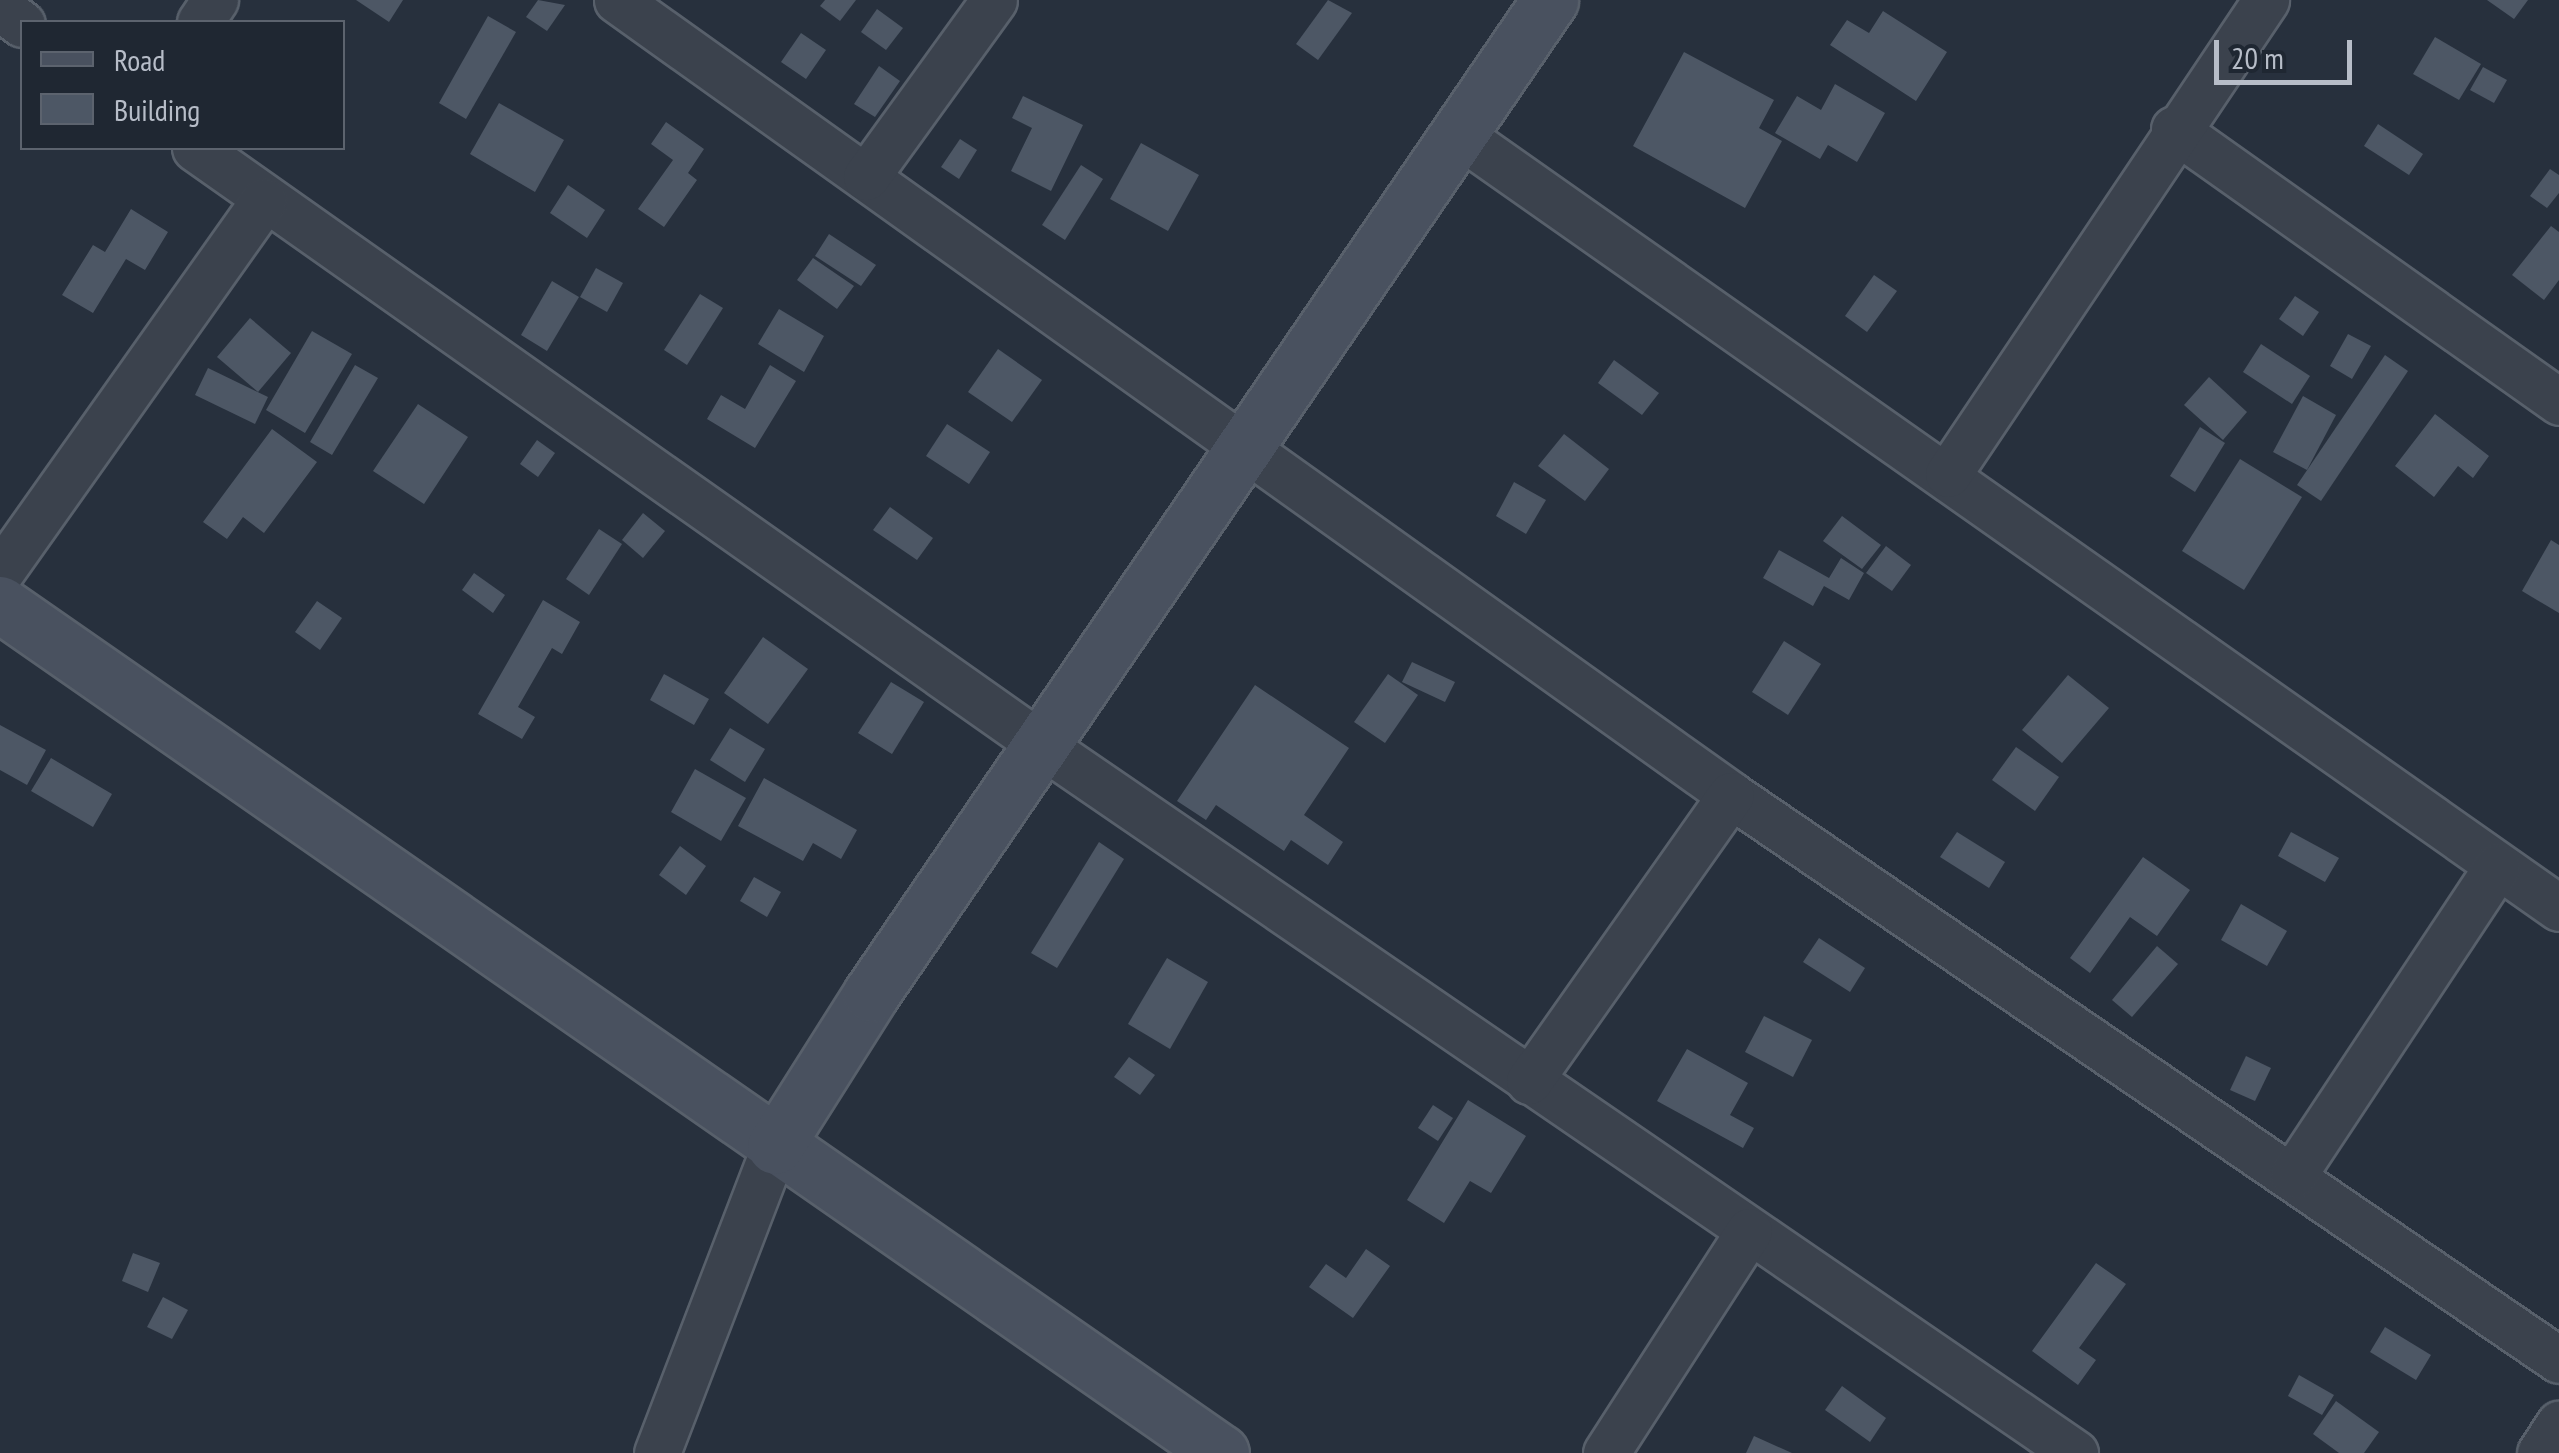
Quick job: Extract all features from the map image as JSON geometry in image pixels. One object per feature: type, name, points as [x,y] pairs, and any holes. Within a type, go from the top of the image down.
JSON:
[{"type":"street","points":[[617,0],[1731,795],[2559,1360]]},
{"type":"street","points":[[866,177],[994,0]]},
{"type":"street","points":[[656,1453],[775,1146],[1550,0]]},
{"type":"street","points":[[1948,474],[2174,129],[2266,0]]},
{"type":"street","points":[[2174,129],[2559,402]]},
{"type":"street","points":[[1461,136],[1948,474],[2559,908]]},
{"type":"street","points":[[198,150],[263,202],[1044,746],[2075,1453]]},
{"type":"street","points":[[0,573],[263,202]]},
{"type":"street","points":[[0,604],[1221,1453]]},
{"type":"street","points":[[1529,1081],[1731,795]]},
{"type":"street","points":[[2293,1175],[2497,867]]},
{"type":"street","points":[[1606,1453],[1749,1230]]},
{"type":"street","points":[[2540,1453],[2559,1424]]},
{"type":"building","points":[[356,0],[403,0],[389,22]]},
{"type":"building","points":[[538,0],[565,5],[547,31],[526,17]]},
{"type":"building","points":[[825,0],[856,0],[840,21],[820,6]]},
{"type":"building","points":[[1328,0],[1352,13],[1318,60],[1296,44]]},
{"type":"building","points":[[2487,0],[2528,0],[2514,19]]},
{"type":"building","points":[[877,9],[903,28],[886,50],[861,32]]},
{"type":"building","points":[[1883,11],[1947,52],[1916,101],[1830,45],[1847,20],[1869,33]]},
{"type":"building","points":[[488,16],[516,32],[466,119],[439,103]]},
{"type":"building","points":[[801,33],[826,50],[806,79],[781,62]]},
{"type":"building","points":[[2435,37],[2481,64],[2459,100],[2413,74]]},
{"type":"building","points":[[1684,52],[1774,100],[1759,128],[1782,141],[1745,208],[1633,146]]},
{"type":"building","points":[[879,66],[900,81],[875,117],[854,104]]},
{"type":"building","points":[[2483,67],[2507,80],[2494,103],[2470,90]]},
{"type":"building","points":[[1835,84],[1885,113],[1857,162],[1828,145],[1820,159],[1775,133],[1797,96],[1821,110]]},
{"type":"building","points":[[1023,96],[1083,125],[1051,191],[1011,171],[1032,128],[1012,118]]},
{"type":"building","points":[[499,103],[564,140],[535,192],[470,154]]},
{"type":"building","points":[[666,122],[704,149],[688,173],[697,180],[664,227],[638,209],[673,160],[651,144]]},
{"type":"building","points":[[2378,124],[2423,154],[2409,175],[2364,146]]},
{"type":"building","points":[[960,139],[977,150],[959,179],[941,167]]},
{"type":"building","points":[[1141,143],[1199,175],[1168,231],[1110,199]]},
{"type":"building","points":[[1081,165],[1103,179],[1065,240],[1042,225]]},
{"type":"building","points":[[2550,169],[2559,175],[2559,193],[2547,208],[2530,196]]},
{"type":"building","points":[[568,185],[605,210],[587,238],[550,213]]},
{"type":"building","points":[[131,209],[168,232],[145,270],[126,259],[93,313],[62,295],[93,245],[105,252]]},
{"type":"building","points":[[2551,226],[2559,232],[2559,280],[2544,300],[2512,275]]},
{"type":"building","points":[[829,234],[876,265],[861,286],[815,256]]},
{"type":"building","points":[[813,258],[854,286],[837,309],[797,280]]},
{"type":"building","points":[[596,268],[623,283],[607,312],[580,297]]},
{"type":"building","points":[[1874,275],[1897,291],[1867,332],[1845,316]]},
{"type":"building","points":[[552,281],[579,297],[547,351],[521,335]]},
{"type":"building","points":[[700,294],[723,308],[687,365],[664,350]]},
{"type":"building","points":[[2295,296],[2319,312],[2303,336],[2279,319]]},
{"type":"building","points":[[779,309],[824,336],[804,372],[758,344]]},
{"type":"building","points":[[250,318],[291,353],[258,392],[217,357]]},
{"type":"building","points":[[312,331],[352,354],[305,433],[266,410]]},
{"type":"building","points":[[2348,334],[2371,346],[2352,379],[2330,366]]},
{"type":"building","points":[[2261,344],[2310,376],[2292,404],[2243,372]]},
{"type":"building","points":[[998,349],[1042,380],[1012,422],[968,392]]},
{"type":"building","points":[[2385,355],[2408,371],[2321,501],[2297,485]]},
{"type":"building","points":[[1614,360],[1659,393],[1642,415],[1598,383]]},
{"type":"building","points":[[355,365],[378,378],[332,455],[310,442]]},
{"type":"building","points":[[770,365],[796,381],[755,448],[707,419],[721,395],[745,409]]},
{"type":"building","points":[[208,368],[268,397],[255,424],[195,395]]},
{"type":"building","points":[[2209,377],[2247,412],[2223,440],[2184,405]]},
{"type":"building","points":[[2303,396],[2336,415],[2307,470],[2273,452]]},
{"type":"building","points":[[418,404],[468,437],[424,504],[373,471]]},
{"type":"building","points":[[2435,414],[2489,456],[2473,478],[2458,466],[2434,497],[2395,466]]},
{"type":"building","points":[[947,424],[990,452],[969,484],[926,456]]},
{"type":"building","points":[[2200,427],[2225,443],[2195,492],[2170,476]]},
{"type":"building","points":[[272,429],[317,462],[264,533],[243,517],[227,539],[203,522]]},
{"type":"building","points":[[1564,434],[1609,469],[1585,501],[1538,466]]},
{"type":"building","points":[[537,440],[555,453],[538,477],[520,464]]},
{"type":"building","points":[[2240,459],[2302,497],[2244,590],[2182,551]]},
{"type":"building","points":[[1514,482],[1546,500],[1526,534],[1496,516]]},
{"type":"building","points":[[890,507],[933,538],[917,560],[873,530]]},
{"type":"building","points":[[643,513],[665,531],[643,558],[622,540]]},
{"type":"building","points":[[1842,516],[1881,545],[1862,569],[1823,541]]},
{"type":"building","points":[[599,529],[622,544],[589,595],[566,579]]},
{"type":"building","points":[[2551,540],[2559,545],[2559,613],[2522,591]]},
{"type":"building","points":[[1886,546],[1911,565],[1892,591],[1866,573]]},
{"type":"building","points":[[1779,550],[1829,578],[1841,558],[1864,573],[1849,600],[1824,586],[1813,606],[1763,578]]},
{"type":"building","points":[[474,573],[505,595],[493,613],[462,590]]},
{"type":"building","points":[[543,600],[580,622],[562,654],[552,648],[518,707],[535,717],[522,739],[478,714]]},
{"type":"building","points":[[317,601],[342,618],[320,650],[295,632]]},
{"type":"building","points":[[763,637],[808,669],[768,724],[724,693]]},
{"type":"building","points":[[1784,641],[1821,664],[1788,715],[1752,692]]},
{"type":"building","points":[[1412,662],[1455,682],[1445,702],[1402,682]]},
{"type":"building","points":[[664,674],[709,699],[694,725],[650,700]]},
{"type":"building","points":[[1388,674],[1418,695],[1385,743],[1354,722]]},
{"type":"building","points":[[2068,675],[2109,708],[2062,763],[2022,730]]},
{"type":"building","points":[[891,682],[924,702],[892,754],[858,733]]},
{"type":"building","points":[[1255,685],[1349,748],[1304,815],[1343,842],[1328,865],[1291,840],[1284,851],[1216,805],[1206,820],[1177,801]]},
{"type":"building","points":[[0,725],[46,750],[27,785],[0,770]]},
{"type":"building","points":[[730,728],[765,749],[745,782],[710,760]]},
{"type":"building","points":[[2016,747],[2059,777],[2035,811],[1992,780]]},
{"type":"building","points":[[51,758],[112,794],[93,827],[31,791]]},
{"type":"building","points":[[695,769],[746,798],[721,841],[671,812]]},
{"type":"building","points":[[764,778],[857,830],[841,859],[813,843],[803,861],[738,826]]},
{"type":"building","points":[[1957,832],[2005,862],[1989,888],[1940,857]]},
{"type":"building","points":[[2291,832],[2339,858],[2325,882],[2278,856]]},
{"type":"building","points":[[1099,842],[1124,859],[1057,968],[1031,953]]},
{"type":"building","points":[[680,846],[706,866],[686,895],[659,875]]},
{"type":"building","points":[[2143,857],[2190,890],[2157,936],[2130,917],[2090,973],[2070,958]]},
{"type":"building","points":[[754,877],[781,892],[767,917],[740,901]]},
{"type":"building","points":[[2241,904],[2287,931],[2267,966],[2221,940]]},
{"type":"building","points":[[1819,938],[1865,968],[1850,992],[1803,962]]},
{"type":"building","points":[[2157,946],[2178,964],[2132,1017],[2112,1000]]},
{"type":"building","points":[[1167,958],[1208,982],[1170,1049],[1128,1024]]},
{"type":"building","points":[[1764,1016],[1812,1040],[1793,1077],[1745,1052]]},
{"type":"building","points":[[1687,1049],[1748,1083],[1730,1115],[1754,1128],[1743,1148],[1657,1101]]},
{"type":"building","points":[[2246,1056],[2271,1068],[2255,1101],[2230,1090]]},
{"type":"building","points":[[1129,1057],[1155,1075],[1140,1095],[1114,1077]]},
{"type":"building","points":[[1468,1100],[1526,1136],[1491,1193],[1470,1181],[1444,1223],[1407,1200]]},
{"type":"building","points":[[1433,1105],[1453,1118],[1438,1141],[1418,1128]]},
{"type":"building","points":[[1366,1249],[1390,1266],[1353,1318],[1309,1287],[1326,1264],[1346,1278]]},
{"type":"building","points":[[133,1253],[160,1263],[148,1292],[122,1281]]},
{"type":"building","points":[[2096,1263],[2126,1284],[2079,1348],[2096,1360],[2078,1385],[2032,1351]]},
{"type":"building","points":[[163,1297],[188,1310],[172,1339],[147,1327]]},
{"type":"building","points":[[2385,1327],[2431,1355],[2416,1380],[2370,1352]]},
{"type":"building","points":[[2299,1375],[2334,1395],[2322,1415],[2288,1396]]},
{"type":"building","points":[[1842,1386],[1886,1418],[1870,1442],[1825,1410]]},
{"type":"building","points":[[2336,1401],[2379,1432],[2364,1453],[2339,1453],[2313,1434]]},
{"type":"building","points":[[1754,1436],[1792,1453],[1746,1453]]}]
